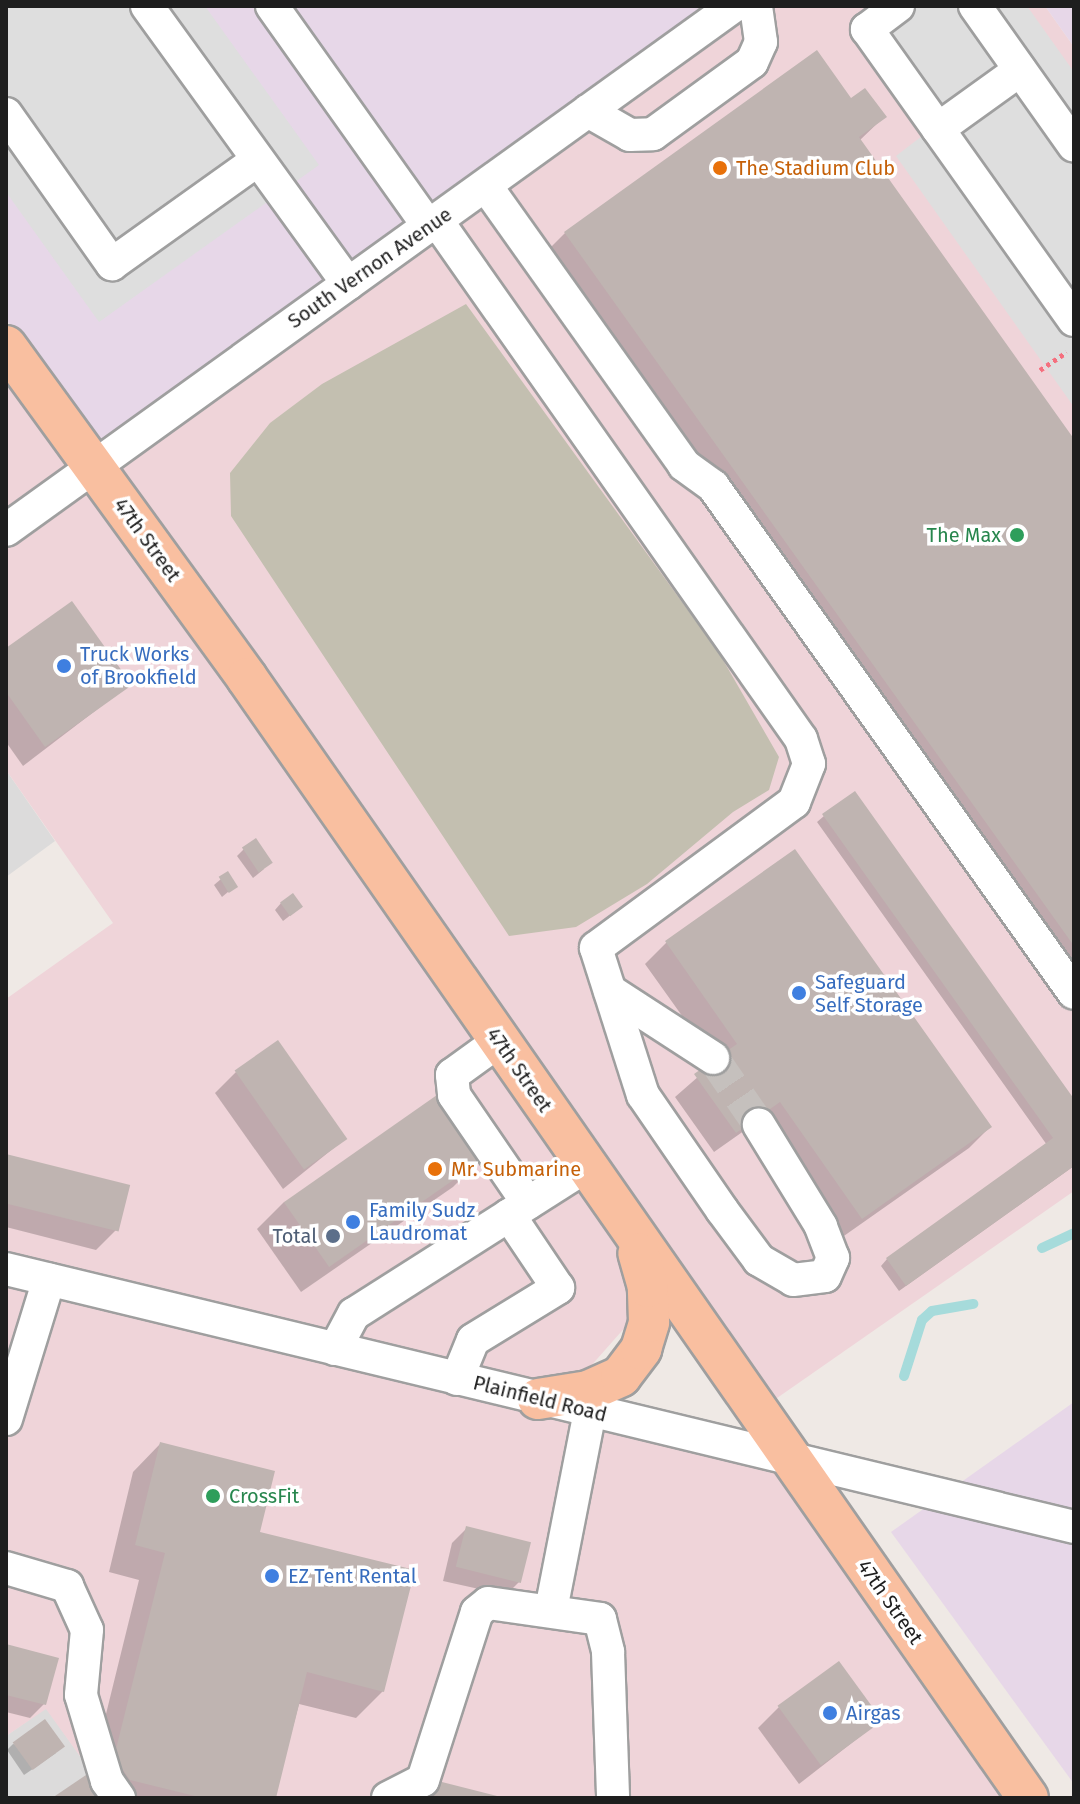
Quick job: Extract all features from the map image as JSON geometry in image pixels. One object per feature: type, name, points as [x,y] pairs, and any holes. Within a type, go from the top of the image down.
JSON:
[{"type":"main road","name":"47th Street","points":[[6,346],[499,1041],[1028,1798]]},
{"type":"main road","points":[[538,1399],[588,1391],[621,1376],[641,1349],[649,1322],[648,1287],[633,1234]]},
{"type":"street","points":[[147,6],[348,284]]},
{"type":"street","points":[[272,6],[433,224],[801,739],[809,764],[794,802],[596,948],[643,1095],[759,1260],[793,1280],[825,1276],[833,1258],[821,1226],[759,1125]]},
{"type":"street","name":"South Vernon Avenue","points":[[6,530],[734,6]]},
{"type":"street","points":[[588,111],[630,135],[653,134],[752,62],[761,42],[756,6]]},
{"type":"street","points":[[898,6],[867,29],[1074,320]]},
{"type":"street","points":[[975,6],[1074,146]]},
{"type":"street","points":[[938,129],[1020,70]]},
{"type":"street","points":[[6,114],[112,264],[258,160]]},
{"type":"street","points":[[486,186],[684,465],[713,486],[1074,993]]},
{"type":"street","points":[[610,991],[713,1058]]},
{"type":"street","points":[[457,1379],[473,1340],[558,1288],[519,1209],[454,1095],[452,1075],[499,1041]]},
{"type":"street","points":[[335,1349],[354,1314],[586,1166]]},
{"type":"street","name":"Plainfield Road","points":[[6,1269],[1074,1527]]},
{"type":"street","points":[[6,1419],[49,1279]]},
{"type":"street","points":[[551,1610],[590,1412]]},
{"type":"street","points":[[6,1568],[67,1586],[87,1630],[81,1695],[107,1781],[119,1798]]},
{"type":"street","points":[[388,1798],[423,1780],[477,1612],[488,1603],[600,1619],[608,1652],[613,1798]]},
{"type":"path","points":[[1040,370],[1074,346]]},
{"type":"shaded area","points":[[6,6],[710,6],[97,450],[6,319]]},
{"type":"shaded area","points":[[6,6],[205,6],[319,165],[99,322],[6,192]]},
{"type":"shaded area","points":[[710,6],[1045,6],[1074,47],[1074,1191],[767,1405],[97,450]]},
{"type":"shaded area","points":[[896,6],[1027,6],[1074,72],[1074,407],[896,156],[922,136],[851,36]]},
{"type":"shaded area","points":[[1045,6],[1074,6],[1074,47]]},
{"type":"shaded area","points":[[466,304],[719,653],[779,757],[769,790],[733,812],[647,884],[576,927],[509,936],[231,516],[230,473],[270,423],[322,384]]},
{"type":"shaded area","points":[[6,375],[616,1237],[627,1282],[628,1324],[582,1376],[534,1387],[6,1258],[6,999],[113,923],[6,770]]},
{"type":"shaded area","points":[[6,770],[55,841],[6,877]]},
{"type":"shaded area","points":[[6,1284],[788,1476],[1015,1798],[110,1798],[46,1709],[6,1736]]},
{"type":"shaded area","points":[[1074,1402],[1074,1784],[891,1532]]},
{"type":"shaded area","points":[[46,1708],[110,1798],[6,1798],[6,1736]]},
{"type":"building","points":[[817,50],[851,98],[865,88],[887,117],[859,137],[1074,439],[1074,946],[564,232]]},
{"type":"building","points":[[72,601],[132,685],[45,747],[6,692],[6,648]]},
{"type":"building","points":[[855,791],[1074,1099],[1074,1166],[906,1286],[886,1258],[1053,1138],[822,814]]},
{"type":"building","points":[[256,838],[273,863],[259,872],[242,848]]},
{"type":"building","name":"Safeguard Self Storage","points":[[795,849],[992,1127],[862,1219],[780,1102],[736,1133],[694,1074],[737,1044],[665,941]]},
{"type":"building","points":[[228,871],[238,887],[229,893],[219,877]]},
{"type":"building","points":[[293,893],[303,907],[290,916],[280,902]]},
{"type":"building","points":[[278,1040],[347,1139],[304,1170],[235,1070]]},
{"type":"building","points":[[437,1095],[482,1160],[329,1267],[284,1202]]},
{"type":"building","points":[[6,1154],[130,1185],[119,1232],[6,1203]]},
{"type":"building","points":[[160,1442],[275,1471],[260,1532],[415,1570],[384,1692],[307,1672],[276,1798],[203,1798],[130,1780],[114,1757],[165,1553],[135,1545]]},
{"type":"building","points":[[466,1526],[531,1542],[521,1583],[456,1567]]},
{"type":"building","points":[[6,1644],[59,1658],[46,1705],[6,1695]]},
{"type":"building","name":"Airgas","points":[[839,1661],[882,1721],[821,1766],[778,1706]]},
{"type":"building","points":[[45,1719],[65,1747],[33,1770],[13,1743]]},
{"type":"building","points":[[86,1775],[102,1798],[52,1798]]},
{"type":"building","points":[[438,1781],[501,1797],[501,1798],[434,1798]]},
{"type":"waterway","points":[[1042,1248],[1074,1233]]},
{"type":"waterway","points":[[904,1376],[922,1320],[932,1311],[973,1304]]},
{"type":"tunnel","points":[[713,1058],[759,1125]]},
{"type":"place","name":"The Stadium Club","points":[[720,168]]},
{"type":"place","name":"The Max","points":[[1017,535]]},
{"type":"place","name":"Truck Works of Brookfield","points":[[64,666]]},
{"type":"place","name":"Safeguard Self Storage","points":[[799,993]]},
{"type":"place","name":"Mr. Submarine","points":[[435,1169]]},
{"type":"place","name":"Family Sudz Laudromat","points":[[353,1222]]},
{"type":"place","name":"Total","points":[[333,1236]]},
{"type":"place","name":"CrossFit","points":[[213,1496]]},
{"type":"place","name":"EZ Tent Rental","points":[[272,1576]]},
{"type":"place","name":"Airgas","points":[[830,1713]]}]
